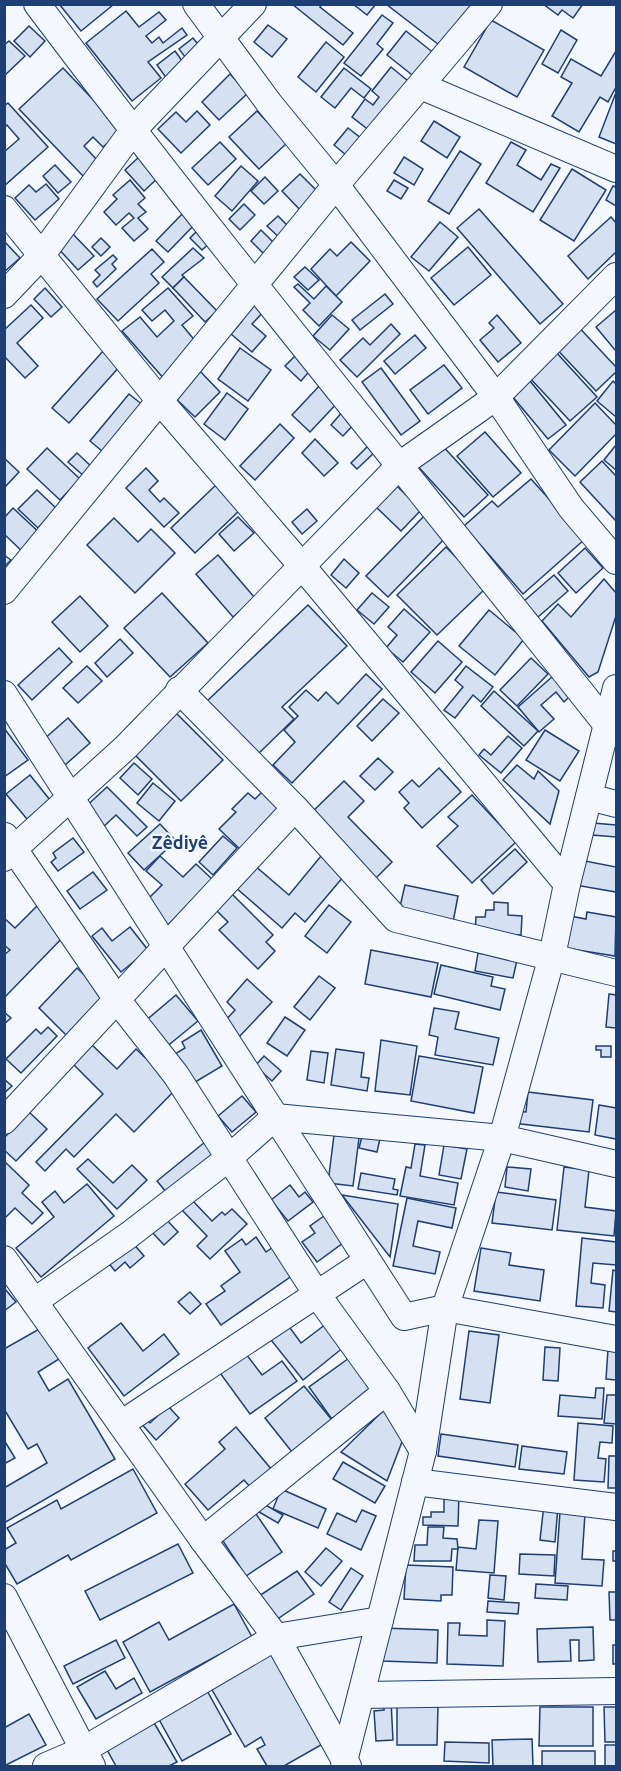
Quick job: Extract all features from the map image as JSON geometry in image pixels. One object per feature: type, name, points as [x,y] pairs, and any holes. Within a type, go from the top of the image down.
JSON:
[{"type":"street","points":[[37,4],[255,287],[401,464],[607,725]]},
{"type":"street","points":[[196,4],[220,39],[336,185],[496,397],[571,508],[616,561]]},
{"type":"street","points":[[4,295],[41,256],[134,129],[253,4]]},
{"type":"street","points":[[4,591],[255,287],[336,185],[489,4]]},
{"type":"street","points":[[421,86],[616,169]]},
{"type":"street","points":[[4,209],[160,401],[302,566],[567,884]]},
{"type":"street","points":[[423,1452],[387,1391],[316,1293],[176,1075],[118,1001],[7,848],[71,800],[401,464],[496,397],[616,276]]},
{"type":"street","points":[[346,1764],[361,1695],[423,1452],[445,1308],[502,1138],[552,956],[567,884],[616,688]]},
{"type":"street","points":[[179,690],[295,808],[396,919],[552,956],[616,974]]},
{"type":"street","points":[[4,694],[404,1317],[445,1308],[616,1339]]},
{"type":"street","points":[[589,797],[616,804]]},
{"type":"street","points":[[4,1121],[118,1001],[165,945],[295,808]]},
{"type":"street","points":[[35,1301],[129,1235],[230,1157],[275,1117],[502,1138],[616,1164]]},
{"type":"street","points":[[4,1259],[203,1540],[276,1637],[346,1764]]},
{"type":"street","points":[[121,1424],[316,1293],[367,1262]]},
{"type":"street","points":[[203,1540],[387,1391]]},
{"type":"street","points":[[415,1482],[616,1507]]},
{"type":"street","points":[[4,1597],[88,1758]]},
{"type":"street","points":[[46,1767],[88,1758],[276,1637],[380,1620]]},
{"type":"street","points":[[361,1695],[616,1691]]},
{"type":"building","points":[[59,4],[112,4],[113,5],[81,31]]},
{"type":"building","points":[[292,4],[322,4],[320,7],[353,33],[343,45]]},
{"type":"building","points":[[353,4],[376,4],[367,15]]},
{"type":"building","points":[[386,4],[476,4],[443,48]]},
{"type":"building","points":[[543,4],[583,4],[573,18],[562,10],[558,15]]},
{"type":"building","points":[[126,11],[139,27],[159,12],[166,20],[146,36],[152,43],[159,37],[163,43],[182,28],[187,35],[148,62],[161,78],[132,101],[86,43]]},
{"type":"building","points":[[382,15],[393,23],[377,44],[383,49],[361,76],[344,63]]},
{"type":"building","points":[[491,20],[544,50],[517,97],[464,67]]},
{"type":"building","points":[[268,25],[287,39],[272,57],[254,42]]},
{"type":"building","points":[[29,26],[45,41],[30,57],[14,41]]},
{"type":"building","points":[[561,30],[577,40],[558,73],[542,64]]},
{"type":"building","points":[[406,31],[435,54],[416,78],[387,55]]},
{"type":"building","points":[[193,38],[202,49],[188,61],[179,49]]},
{"type":"building","points":[[9,41],[25,56],[4,76],[4,45]]},
{"type":"building","points":[[326,42],[344,57],[316,92],[298,77]]},
{"type":"building","points":[[175,51],[185,65],[167,79],[157,65]]},
{"type":"building","points":[[616,51],[616,87],[608,102],[600,97],[579,132],[552,116],[572,83],[561,77],[571,59],[601,76]]},
{"type":"building","points":[[391,67],[413,85],[374,134],[352,117],[365,99],[373,105],[379,97],[372,91]]},
{"type":"building","points":[[63,68],[122,130],[103,147],[93,137],[84,146],[99,162],[83,176],[19,109]]},
{"type":"building","points":[[344,68],[371,89],[364,98],[351,88],[335,108],[321,97]]},
{"type":"building","points":[[230,74],[248,93],[219,120],[202,102]]},
{"type":"building","points":[[616,96],[616,144],[599,137]]},
{"type":"building","points":[[8,103],[48,147],[4,186],[4,152],[19,139],[7,125],[4,128],[4,106]]},
{"type":"building","points":[[197,111],[210,125],[181,153],[158,129],[176,112],[186,122]]},
{"type":"building","points":[[257,111],[287,143],[259,169],[229,137]]},
{"type":"building","points":[[434,121],[460,137],[447,158],[421,141]]},
{"type":"building","points":[[348,128],[366,142],[352,160],[334,145]]},
{"type":"building","points":[[220,142],[236,159],[208,185],[192,168]]},
{"type":"building","points":[[511,142],[526,150],[517,165],[541,180],[551,164],[560,168],[533,212],[486,183]]},
{"type":"building","points":[[460,151],[481,164],[449,214],[428,201]]},
{"type":"building","points":[[141,155],[160,176],[144,191],[125,170]]},
{"type":"building","points":[[404,157],[423,169],[414,185],[394,173]]},
{"type":"building","points":[[55,165],[71,182],[58,193],[43,176]]},
{"type":"building","points":[[241,166],[258,181],[232,211],[215,196]]},
{"type":"building","points":[[572,169],[606,190],[574,241],[540,220]]},
{"type":"building","points":[[300,174],[321,195],[303,213],[282,191]]},
{"type":"building","points":[[265,177],[278,191],[264,204],[251,191]]},
{"type":"building","points":[[130,180],[145,198],[138,204],[146,212],[138,218],[148,229],[134,241],[122,228],[134,218],[129,213],[116,225],[104,212],[117,199],[113,195]]},
{"type":"building","points":[[394,180],[408,188],[401,199],[387,191]]},
{"type":"building","points":[[46,184],[59,199],[35,220],[15,198],[29,185],[36,192]]},
{"type":"building","points":[[613,186],[616,187],[616,206],[606,200]]},
{"type":"building","points":[[244,204],[255,215],[240,230],[229,219]]},
{"type":"building","points":[[479,209],[563,304],[540,324],[457,228]]},
{"type":"building","points":[[185,211],[197,222],[168,252],[156,241]]},
{"type":"building","points":[[278,216],[293,231],[283,241],[267,226]]},
{"type":"building","points":[[611,217],[616,223],[616,252],[588,279],[568,256]]},
{"type":"building","points":[[440,222],[458,237],[429,271],[411,257]]},
{"type":"building","points":[[200,228],[212,241],[202,250],[190,238]]},
{"type":"building","points":[[261,230],[280,249],[270,260],[251,241]]},
{"type":"building","points":[[71,232],[94,256],[78,270],[56,246]]},
{"type":"building","points":[[101,238],[110,247],[101,256],[92,247]]},
{"type":"building","points":[[4,241],[20,258],[4,272]]},
{"type":"building","points":[[351,242],[370,261],[336,296],[311,269],[330,249],[337,256]]},
{"type":"building","points":[[468,247],[491,275],[454,305],[431,278]]},
{"type":"building","points":[[193,248],[204,258],[182,275],[184,277],[173,288],[162,277]]},
{"type":"building","points":[[152,249],[164,262],[151,274],[159,283],[118,321],[97,299]]},
{"type":"building","points":[[113,255],[117,259],[112,264],[116,269],[97,287],[93,282],[100,275],[95,270]]},
{"type":"building","points":[[305,267],[319,280],[308,290],[294,277]]},
{"type":"building","points":[[184,277],[217,311],[205,322],[173,288]]},
{"type":"building","points":[[298,284],[314,299],[326,286],[342,302],[319,326],[303,310],[310,303],[294,287]]},
{"type":"building","points":[[45,288],[62,307],[51,317],[34,299]]},
{"type":"building","points":[[168,288],[193,316],[182,325],[197,343],[166,381],[122,331],[140,317],[157,337],[174,321],[165,310],[152,321],[142,310]]},
{"type":"building","points":[[385,294],[393,304],[360,330],[352,320]]},
{"type":"building","points":[[253,295],[267,308],[252,324],[266,336],[252,352],[231,334],[242,321],[235,315]]},
{"type":"building","points":[[31,305],[43,318],[17,343],[38,366],[25,378],[4,356],[4,330]]},
{"type":"building","points":[[616,310],[616,348],[615,350],[596,327]]},
{"type":"building","points":[[332,315],[349,329],[330,350],[313,336]]},
{"type":"building","points":[[497,315],[521,343],[498,362],[480,340],[494,328],[489,323]]},
{"type":"building","points":[[574,322],[616,367],[616,372],[596,391],[551,343]]},
{"type":"building","points":[[391,324],[400,334],[357,377],[340,360],[363,338],[370,345]]},
{"type":"building","points":[[415,335],[426,348],[395,374],[384,361]]},
{"type":"building","points":[[240,348],[271,370],[248,401],[218,379]]},
{"type":"building","points":[[104,350],[121,365],[69,423],[52,408]]},
{"type":"building","points":[[555,351],[597,397],[570,421],[528,376]]},
{"type":"building","points":[[298,353],[313,367],[301,381],[285,366]]},
{"type":"building","points":[[444,365],[462,388],[428,414],[410,390]]},
{"type":"building","points":[[197,368],[220,392],[195,417],[171,394]]},
{"type":"building","points":[[381,368],[420,421],[401,435],[362,382]]},
{"type":"building","points":[[530,381],[566,425],[548,439],[512,396]]},
{"type":"building","points":[[613,381],[616,384],[616,417],[597,401]]},
{"type":"building","points":[[322,383],[340,400],[310,432],[292,415]]},
{"type":"building","points":[[227,393],[248,409],[225,440],[204,424]]},
{"type":"building","points":[[129,394],[149,410],[109,457],[90,441]]},
{"type":"building","points":[[595,403],[616,425],[616,434],[575,476],[549,450]]},
{"type":"building","points":[[343,411],[356,422],[343,436],[331,425]]},
{"type":"building","points":[[280,424],[294,438],[255,480],[240,466]]},
{"type":"building","points":[[485,432],[521,473],[493,497],[457,456]]},
{"type":"building","points":[[315,439],[338,463],[324,476],[302,453]]},
{"type":"building","points":[[438,441],[488,495],[464,517],[414,462]]},
{"type":"building","points":[[369,445],[376,451],[357,469],[351,463]]},
{"type":"building","points":[[616,445],[616,470],[604,460]]},
{"type":"building","points":[[47,448],[80,479],[60,500],[27,469]]},
{"type":"building","points":[[77,453],[93,468],[85,477],[68,462]]},
{"type":"building","points":[[4,458],[19,472],[4,488]]},
{"type":"building","points":[[602,461],[616,476],[616,521],[580,482]]},
{"type":"building","points":[[146,468],[158,481],[149,490],[160,502],[164,498],[179,513],[164,527],[126,488]]},
{"type":"building","points":[[531,479],[585,539],[523,594],[464,526],[492,501],[498,507]]},
{"type":"building","points":[[216,485],[240,510],[195,553],[171,528]]},
{"type":"building","points":[[396,485],[421,510],[401,531],[375,506]]},
{"type":"building","points":[[37,490],[56,508],[38,528],[18,509]]},
{"type":"building","points":[[13,508],[44,537],[26,555],[4,534],[4,518]]},
{"type":"building","points":[[307,509],[317,521],[302,534],[292,522]]},
{"type":"building","points":[[425,515],[447,536],[388,597],[366,576]]},
{"type":"building","points":[[238,517],[254,533],[234,551],[219,534]]},
{"type":"building","points":[[114,518],[138,542],[151,529],[175,553],[135,593],[87,545]]},
{"type":"building","points":[[446,547],[486,588],[437,635],[397,595]]},
{"type":"building","points":[[585,548],[603,568],[576,593],[558,573]]},
{"type":"building","points":[[4,555],[11,560],[4,567]]},
{"type":"building","points":[[218,555],[255,598],[233,617],[196,574]]},
{"type":"building","points":[[344,559],[359,573],[346,588],[331,575]]},
{"type":"building","points":[[554,575],[568,591],[538,617],[524,601]]},
{"type":"building","points":[[604,579],[616,593],[616,616],[598,672],[589,677],[542,621],[558,604],[571,617]]},
{"type":"building","points":[[162,593],[208,643],[170,677],[124,628]]},
{"type":"building","points":[[372,593],[389,607],[374,624],[357,610]]},
{"type":"building","points":[[80,596],[108,626],[80,652],[52,622]]},
{"type":"building","points":[[308,605],[347,646],[282,707],[294,719],[256,756],[205,703]]},
{"type":"building","points":[[404,609],[430,632],[403,662],[386,648],[397,635],[388,627]]},
{"type":"building","points":[[489,610],[524,639],[495,675],[459,646]]},
{"type":"building","points":[[120,639],[133,653],[107,677],[95,663]]},
{"type":"building","points":[[438,641],[462,662],[435,693],[411,672]]},
{"type":"building","points":[[59,648],[72,662],[32,700],[18,685]]},
{"type":"building","points":[[531,658],[548,674],[517,706],[500,690]]},
{"type":"building","points":[[87,666],[102,681],[78,703],[63,688]]},
{"type":"building","points":[[466,666],[493,687],[481,702],[473,695],[455,718],[444,710],[463,687],[455,680]]},
{"type":"building","points":[[366,674],[382,689],[292,783],[273,765],[295,742],[284,730],[298,716],[289,707],[306,690],[318,701],[326,692],[338,704]]},
{"type":"building","points":[[553,676],[570,696],[564,702],[556,692],[541,705],[554,719],[539,732],[518,707]]},
{"type":"building","points":[[494,691],[538,731],[524,746],[481,706]]},
{"type":"building","points":[[383,699],[399,713],[372,741],[357,726]]},
{"type":"building","points":[[176,713],[223,760],[181,801],[134,754]]},
{"type":"building","points":[[68,718],[90,743],[65,765],[43,740]]},
{"type":"building","points":[[4,728],[28,760],[4,777]]},
{"type":"building","points":[[545,730],[579,751],[560,781],[526,760]]},
{"type":"building","points":[[508,736],[522,748],[501,773],[479,755],[484,749],[491,755]]},
{"type":"building","points":[[378,758],[393,772],[375,790],[360,776]]},
{"type":"building","points":[[134,763],[152,779],[138,795],[120,778]]},
{"type":"building","points":[[517,765],[534,779],[538,771],[559,791],[550,824],[503,780]]},
{"type":"building","points":[[439,768],[461,792],[422,828],[404,808],[409,803],[399,792],[412,780],[419,787]]},
{"type":"building","points":[[30,775],[50,800],[27,819],[6,794]]},
{"type":"building","points":[[344,781],[364,801],[348,817],[392,862],[373,881],[309,815]]},
{"type":"building","points":[[153,783],[175,801],[159,821],[137,803]]},
{"type":"building","points":[[107,787],[147,827],[137,836],[116,815],[100,830],[81,811]]},
{"type":"building","points":[[263,791],[282,811],[242,851],[219,829],[236,812],[232,809],[248,793],[255,799]]},
{"type":"building","points":[[472,795],[516,842],[472,883],[437,846],[458,826],[448,817]]},
{"type":"building","points":[[593,823],[616,825],[616,837],[592,835]]},
{"type":"building","points":[[160,824],[176,841],[144,870],[128,853]]},
{"type":"building","points":[[223,836],[237,848],[213,875],[199,862]]},
{"type":"building","points":[[73,838],[84,852],[58,871],[51,862],[56,858],[53,853]]},
{"type":"building","points":[[515,849],[527,862],[493,894],[481,880]]},
{"type":"building","points":[[160,856],[183,877],[196,864],[212,879],[167,926],[143,904],[162,885],[146,871]]},
{"type":"building","points":[[321,856],[344,876],[305,922],[295,913],[282,928],[235,887],[254,865],[289,895]]},
{"type":"building","points":[[580,860],[616,867],[616,892],[575,885]]},
{"type":"building","points":[[93,872],[107,890],[80,909],[67,891]]},
{"type":"building","points":[[405,885],[458,896],[453,922],[399,911]]},
{"type":"building","points":[[231,893],[273,935],[266,942],[275,951],[258,969],[219,930],[228,922],[215,909]]},
{"type":"building","points":[[494,902],[508,903],[508,915],[522,916],[521,935],[475,932],[476,917],[485,917],[486,910],[494,910]]},
{"type":"building","points":[[39,904],[68,932],[4,998],[4,955],[10,950],[4,945],[4,918],[15,928]]},
{"type":"building","points":[[329,905],[351,922],[327,953],[305,936]]},
{"type":"building","points":[[587,912],[616,917],[615,956],[565,948],[570,916],[586,919]]},
{"type":"building","points":[[130,927],[148,950],[121,972],[92,936],[102,928],[112,941]]},
{"type":"building","points":[[371,950],[438,963],[431,997],[365,984]]},
{"type":"building","points":[[478,953],[517,960],[513,978],[475,971]]},
{"type":"building","points":[[441,965],[493,977],[491,986],[505,989],[500,1010],[434,994]]},
{"type":"building","points":[[77,968],[105,995],[66,1035],[39,1008]]},
{"type":"building","points":[[319,976],[335,988],[310,1020],[294,1007]]},
{"type":"building","points":[[247,979],[272,1002],[239,1037],[223,1023],[235,1010],[227,1002]]},
{"type":"building","points":[[609,994],[616,995],[616,1028],[606,1027]]},
{"type":"building","points":[[176,995],[198,1021],[165,1048],[144,1022]]},
{"type":"building","points":[[434,1008],[459,1012],[455,1029],[499,1038],[493,1065],[435,1055],[438,1037],[429,1035]]},
{"type":"building","points":[[4,1012],[11,1018],[4,1024]]},
{"type":"building","points":[[285,1017],[305,1030],[287,1056],[267,1043]]},
{"type":"building","points":[[48,1027],[57,1036],[21,1073],[6,1059],[36,1029],[41,1034]]},
{"type":"building","points":[[201,1030],[222,1066],[192,1084],[175,1054],[185,1048],[182,1042]]},
{"type":"building","points":[[381,1040],[417,1046],[410,1095],[375,1091]]},
{"type":"building","points":[[91,1044],[117,1069],[136,1049],[177,1088],[134,1132],[116,1114],[74,1157],[66,1149],[45,1171],[36,1162],[103,1094],[72,1063]]},
{"type":"building","points":[[596,1046],[611,1046],[611,1057],[601,1057],[601,1050],[596,1050]]},
{"type":"building","points":[[336,1049],[364,1053],[361,1077],[369,1078],[367,1091],[331,1085]]},
{"type":"building","points":[[311,1051],[328,1053],[324,1083],[307,1080]]},
{"type":"building","points":[[264,1056],[281,1071],[272,1081],[255,1066]]},
{"type":"building","points":[[419,1056],[483,1067],[474,1113],[411,1101]]},
{"type":"building","points":[[4,1079],[12,1086],[4,1093]]},
{"type":"building","points":[[528,1092],[593,1100],[589,1132],[513,1123],[515,1111],[526,1112]]},
{"type":"building","points":[[242,1096],[256,1112],[232,1132],[218,1116]]},
{"type":"building","points":[[599,1105],[616,1108],[616,1139],[595,1135]]},
{"type":"building","points":[[29,1112],[47,1129],[16,1161],[4,1150],[4,1138]]},
{"type":"building","points":[[335,1127],[360,1130],[353,1186],[328,1183]]},
{"type":"building","points":[[364,1129],[381,1134],[377,1152],[359,1148]]},
{"type":"building","points":[[205,1142],[215,1154],[167,1193],[157,1181]]},
{"type":"building","points":[[415,1144],[425,1145],[420,1176],[458,1183],[454,1205],[400,1196],[406,1167],[411,1168]]},
{"type":"building","points":[[444,1145],[467,1149],[461,1179],[439,1175]]},
{"type":"building","points":[[88,1159],[113,1183],[132,1165],[147,1180],[117,1209],[77,1169]]},
{"type":"building","points":[[4,1161],[29,1185],[22,1193],[43,1213],[32,1224],[15,1208],[4,1219]]},
{"type":"building","points":[[507,1167],[531,1169],[528,1191],[505,1187]]},
{"type":"building","points":[[564,1167],[589,1170],[585,1207],[616,1211],[614,1236],[557,1230]]},
{"type":"building","points":[[361,1173],[395,1179],[393,1189],[398,1190],[397,1195],[358,1189]]},
{"type":"building","points":[[87,1184],[114,1216],[41,1277],[16,1248],[54,1217],[42,1202],[55,1191],[64,1203]]},
{"type":"building","points":[[290,1185],[299,1197],[305,1192],[313,1202],[288,1221],[271,1200]]},
{"type":"building","points":[[496,1192],[556,1200],[552,1230],[492,1223]]},
{"type":"building","points":[[342,1195],[398,1204],[390,1257]]},
{"type":"building","points":[[407,1198],[456,1208],[452,1228],[418,1221],[413,1246],[440,1252],[435,1274],[393,1266]]},
{"type":"building","points":[[191,1199],[212,1221],[222,1212],[225,1215],[232,1209],[247,1224],[210,1259],[197,1246],[207,1236],[181,1209]]},
{"type":"building","points":[[324,1216],[343,1243],[317,1262],[302,1242],[315,1233],[310,1226]]},
{"type":"building","points":[[165,1218],[178,1232],[164,1245],[151,1231]]},
{"type":"building","points":[[256,1237],[266,1252],[276,1245],[296,1273],[221,1325],[206,1304],[225,1291],[221,1286],[240,1272],[225,1251],[242,1239],[246,1245]]},
{"type":"building","points":[[582,1238],[616,1242],[616,1265],[593,1263],[591,1283],[605,1285],[603,1308],[576,1306]]},
{"type":"building","points":[[131,1241],[144,1256],[130,1268],[125,1262],[115,1271],[107,1261]]},
{"type":"building","points":[[481,1248],[511,1253],[509,1265],[544,1270],[540,1301],[474,1291]]},
{"type":"building","points":[[613,1270],[616,1271],[616,1312],[609,1311]]},
{"type":"building","points":[[4,1288],[16,1302],[4,1311]]},
{"type":"building","points":[[190,1292],[201,1304],[190,1314],[178,1302]]},
{"type":"building","points":[[285,1321],[301,1343],[326,1324],[344,1347],[303,1380],[267,1335]]},
{"type":"building","points":[[121,1323],[143,1351],[164,1334],[179,1354],[124,1396],[88,1348]]},
{"type":"building","points":[[41,1328],[59,1359],[38,1372],[49,1391],[68,1379],[115,1459],[4,1523],[4,1488],[47,1463],[37,1444],[28,1449],[4,1409],[4,1349]]},
{"type":"building","points":[[469,1331],[499,1335],[490,1403],[460,1399]]},
{"type":"building","points":[[545,1347],[560,1348],[558,1381],[543,1380]]},
{"type":"building","points":[[608,1349],[616,1349],[616,1380],[606,1379]]},
{"type":"building","points":[[246,1354],[262,1375],[282,1361],[297,1381],[250,1414],[220,1373]]},
{"type":"building","points":[[352,1356],[378,1391],[334,1422],[309,1387]]},
{"type":"building","points":[[304,1386],[332,1420],[292,1452],[265,1418]]},
{"type":"building","points":[[596,1388],[604,1388],[602,1419],[558,1416],[560,1395],[595,1398]]},
{"type":"building","points":[[607,1395],[616,1395],[616,1424],[604,1423]]},
{"type":"building","points":[[168,1406],[179,1418],[156,1440],[139,1421],[144,1416],[150,1423]]},
{"type":"building","points":[[387,1407],[405,1434],[387,1481],[341,1452]]},
{"type":"building","points":[[578,1423],[613,1426],[612,1443],[600,1442],[598,1458],[606,1459],[604,1482],[574,1480]]},
{"type":"building","points":[[236,1427],[272,1470],[251,1488],[244,1480],[208,1510],[185,1484],[225,1449],[219,1442]]},
{"type":"building","points":[[441,1434],[518,1445],[515,1467],[438,1456]]},
{"type":"building","points":[[4,1440],[15,1458],[4,1464]]},
{"type":"building","points":[[522,1446],[567,1452],[564,1474],[519,1469]]},
{"type":"building","points":[[609,1456],[616,1456],[616,1488],[608,1488]]},
{"type":"building","points":[[343,1462],[385,1486],[375,1503],[333,1479]]},
{"type":"building","points":[[133,1469],[157,1513],[71,1560],[68,1555],[17,1584],[4,1562],[4,1550],[16,1543],[7,1528],[57,1500],[61,1509]]},
{"type":"building","points":[[281,1489],[326,1509],[318,1528],[273,1509]]},
{"type":"building","points":[[444,1494],[459,1494],[458,1526],[423,1525],[423,1517],[431,1517],[431,1512],[444,1512]]},
{"type":"building","points":[[264,1504],[283,1515],[278,1523],[259,1512]]},
{"type":"building","points":[[544,1504],[558,1506],[555,1542],[540,1540]]},
{"type":"building","points":[[362,1510],[376,1516],[361,1550],[327,1534],[337,1513],[356,1522]]},
{"type":"building","points":[[254,1511],[282,1552],[246,1576],[219,1535]]},
{"type":"building","points":[[560,1512],[585,1514],[582,1559],[604,1560],[602,1586],[555,1583]]},
{"type":"building","points":[[479,1520],[498,1521],[494,1573],[456,1570],[458,1547],[476,1549]]},
{"type":"building","points":[[428,1527],[444,1527],[443,1538],[457,1539],[458,1549],[452,1549],[451,1561],[414,1561],[415,1545],[427,1545]]},
{"type":"building","points":[[178,1544],[193,1573],[100,1620],[85,1591]]},
{"type":"building","points":[[326,1548],[342,1561],[321,1586],[305,1572]]},
{"type":"building","points":[[613,1551],[616,1551],[616,1561],[613,1561]]},
{"type":"building","points":[[520,1554],[555,1555],[554,1576],[519,1574]]},
{"type":"building","points":[[406,1565],[453,1567],[452,1595],[441,1595],[441,1601],[404,1599]]},
{"type":"building","points":[[351,1568],[363,1576],[341,1610],[329,1602]]},
{"type":"building","points":[[297,1571],[314,1594],[276,1620],[259,1596]]},
{"type":"building","points":[[490,1575],[506,1576],[504,1600],[488,1598]]},
{"type":"building","points":[[536,1584],[568,1586],[567,1600],[535,1598]]},
{"type":"building","points":[[609,1592],[616,1592],[616,1620],[610,1620]]},
{"type":"building","points":[[488,1601],[519,1603],[518,1614],[487,1612]]},
{"type":"building","points":[[234,1604],[252,1637],[150,1692],[123,1642],[159,1622],[169,1640]]},
{"type":"building","points":[[487,1620],[505,1621],[503,1666],[447,1664],[448,1623],[460,1623],[459,1635],[487,1636]]},
{"type":"building","points":[[593,1627],[594,1660],[579,1661],[579,1640],[570,1640],[571,1661],[538,1662],[537,1629]]},
{"type":"building","points":[[383,1628],[438,1630],[437,1663],[382,1661]]},
{"type":"building","points":[[116,1640],[125,1658],[73,1684],[64,1666]]},
{"type":"building","points":[[272,1644],[328,1741],[284,1766],[267,1766],[257,1749],[265,1745],[261,1737],[245,1747],[207,1681]]},
{"type":"building","points":[[613,1645],[616,1645],[616,1664],[613,1664]]},
{"type":"building","points":[[105,1671],[116,1689],[134,1678],[142,1693],[96,1719],[77,1687]]},
{"type":"building","points":[[205,1687],[231,1734],[182,1761],[156,1714]]},
{"type":"building","points":[[384,1701],[391,1701],[393,1740],[376,1741],[374,1711],[384,1710]]},
{"type":"building","points":[[397,1706],[438,1706],[437,1745],[397,1745]]},
{"type":"building","points":[[540,1707],[593,1707],[593,1746],[539,1746]]},
{"type":"building","points":[[604,1707],[616,1707],[616,1742],[605,1742]]},
{"type":"building","points":[[29,1714],[46,1745],[4,1766],[4,1728]]},
{"type":"building","points":[[153,1721],[177,1762],[169,1766],[116,1766],[106,1748]]},
{"type":"building","points":[[532,1739],[533,1766],[493,1766],[492,1740]]},
{"type":"building","points":[[445,1742],[489,1743],[489,1763],[444,1761]]},
{"type":"building","points":[[605,1745],[616,1745],[616,1766],[605,1766]]},
{"type":"building","points":[[542,1751],[595,1751],[595,1766],[542,1766]]},
{"type":"district","name":"Zêdiyê","points":[[180,843]]}]
